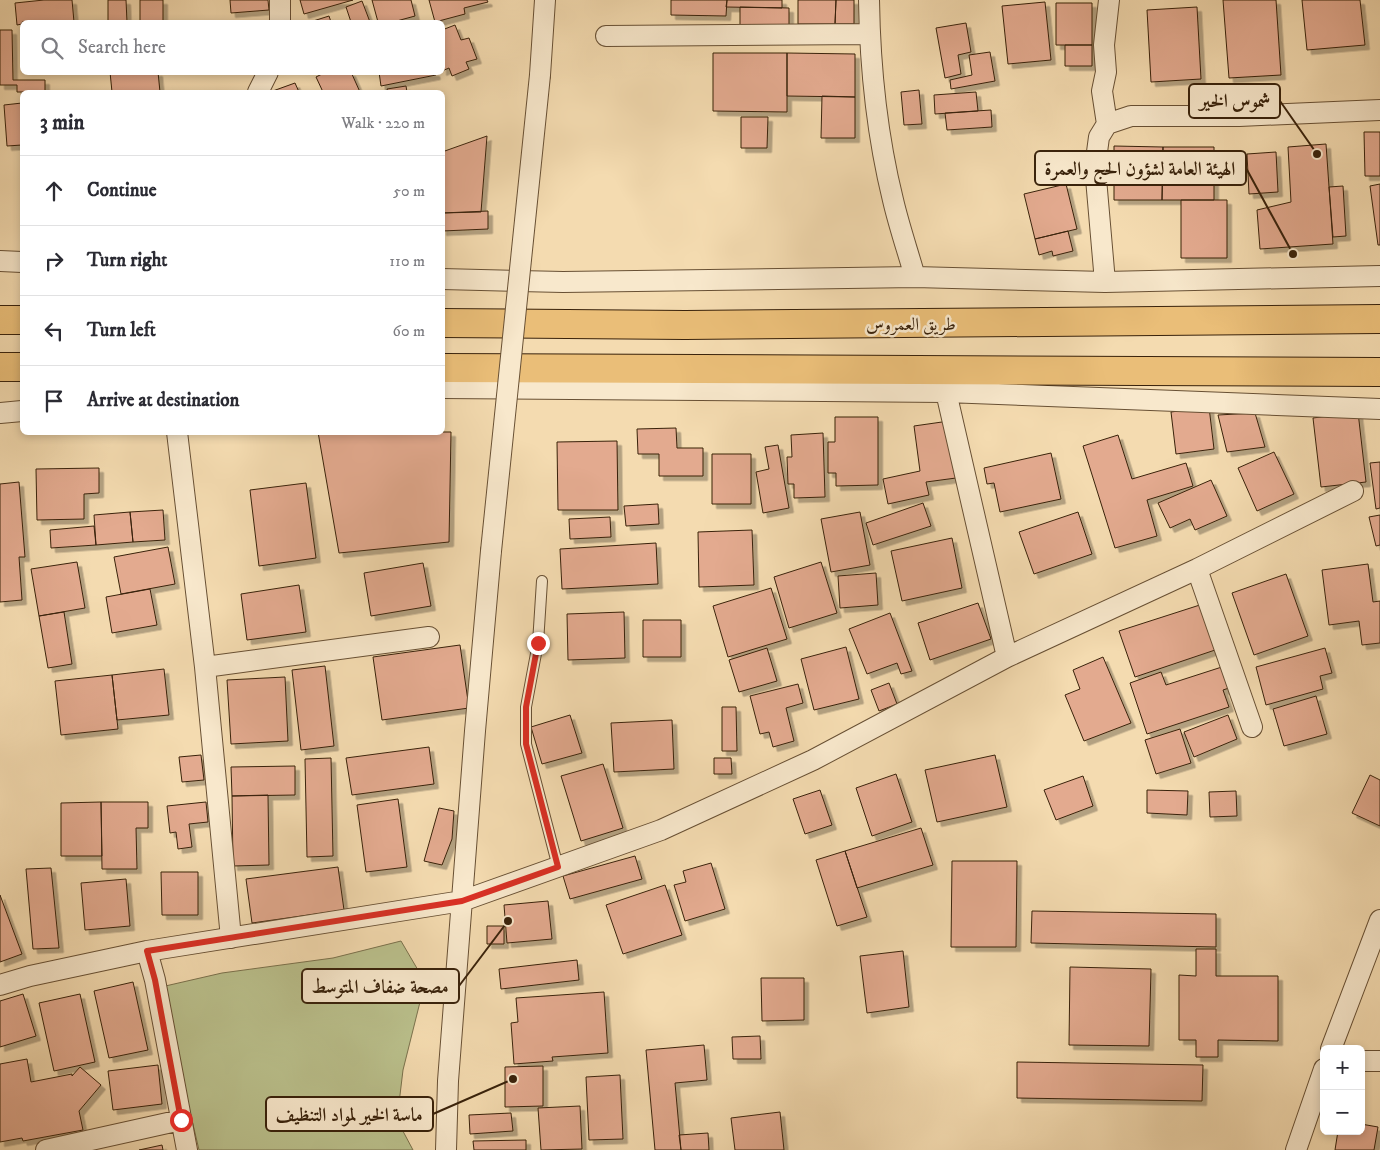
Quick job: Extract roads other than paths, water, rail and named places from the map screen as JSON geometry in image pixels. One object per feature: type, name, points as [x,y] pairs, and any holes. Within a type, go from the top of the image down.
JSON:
[{"type":"main road","points":[[0,320],[20,320]]},
{"type":"main road","name":"طريق العمروس","points":[[445,323],[686,326],[1380,320]]},
{"type":"main road","points":[[0,367],[20,367]]},
{"type":"main road","points":[[445,368],[1380,372]]},
{"type":"street","points":[[280,0],[280,20]]},
{"type":"street","points":[[446,1150],[448,1081],[491,551],[540,75],[545,0]]},
{"type":"street","points":[[869,0],[875,94],[883,147],[893,200],[915,277]]},
{"type":"street","points":[[1107,124],[1102,91],[1106,72],[1104,45],[1109,0]]},
{"type":"street","points":[[606,36],[870,34]]},
{"type":"street","points":[[259,90],[266,75]]},
{"type":"street","points":[[1105,282],[1095,166],[1099,137],[1107,124],[1131,116],[1239,116],[1380,110]]},
{"type":"street","points":[[0,261],[20,262]]},
{"type":"street","points":[[445,279],[563,282],[915,277],[1105,282],[1380,276]]},
{"type":"street","points":[[445,388],[946,392],[1380,408]]},
{"type":"street","points":[[946,392],[1006,658]]},
{"type":"street","points":[[0,413],[20,411]]},
{"type":"street","points":[[177,435],[205,667],[231,938]]},
{"type":"street","points":[[0,985],[30,976],[147,951],[462,901],[661,830],[813,760],[1006,658],[1197,568],[1353,491]]},
{"type":"street","points":[[1197,568],[1252,727]]},
{"type":"street","points":[[205,667],[429,637]]},
{"type":"street","points":[[1333,1045],[1380,920]]},
{"type":"street","points":[[147,951],[155,980],[187,1150]]},
{"type":"street","points":[[1365,1061],[1380,1061]]},
{"type":"street","points":[[1296,1150],[1320,1081]]},
{"type":"street","points":[[46,1150],[181,1120]]},
{"type":"lane","points":[[542,581],[538,643],[526,707],[526,744],[558,867]]},
{"type":"place","name":"شموس الخير","points":[[1317,154]]},
{"type":"place","name":"الهيئة العامة لشؤون الحج والعمرة","points":[[1293,254]]},
{"type":"place","name":"مصحة ضفاف المتوسط","points":[[508,921]]},
{"type":"place","name":"ماسة الخير لمواد التنظيف","points":[[513,1079]]}]
